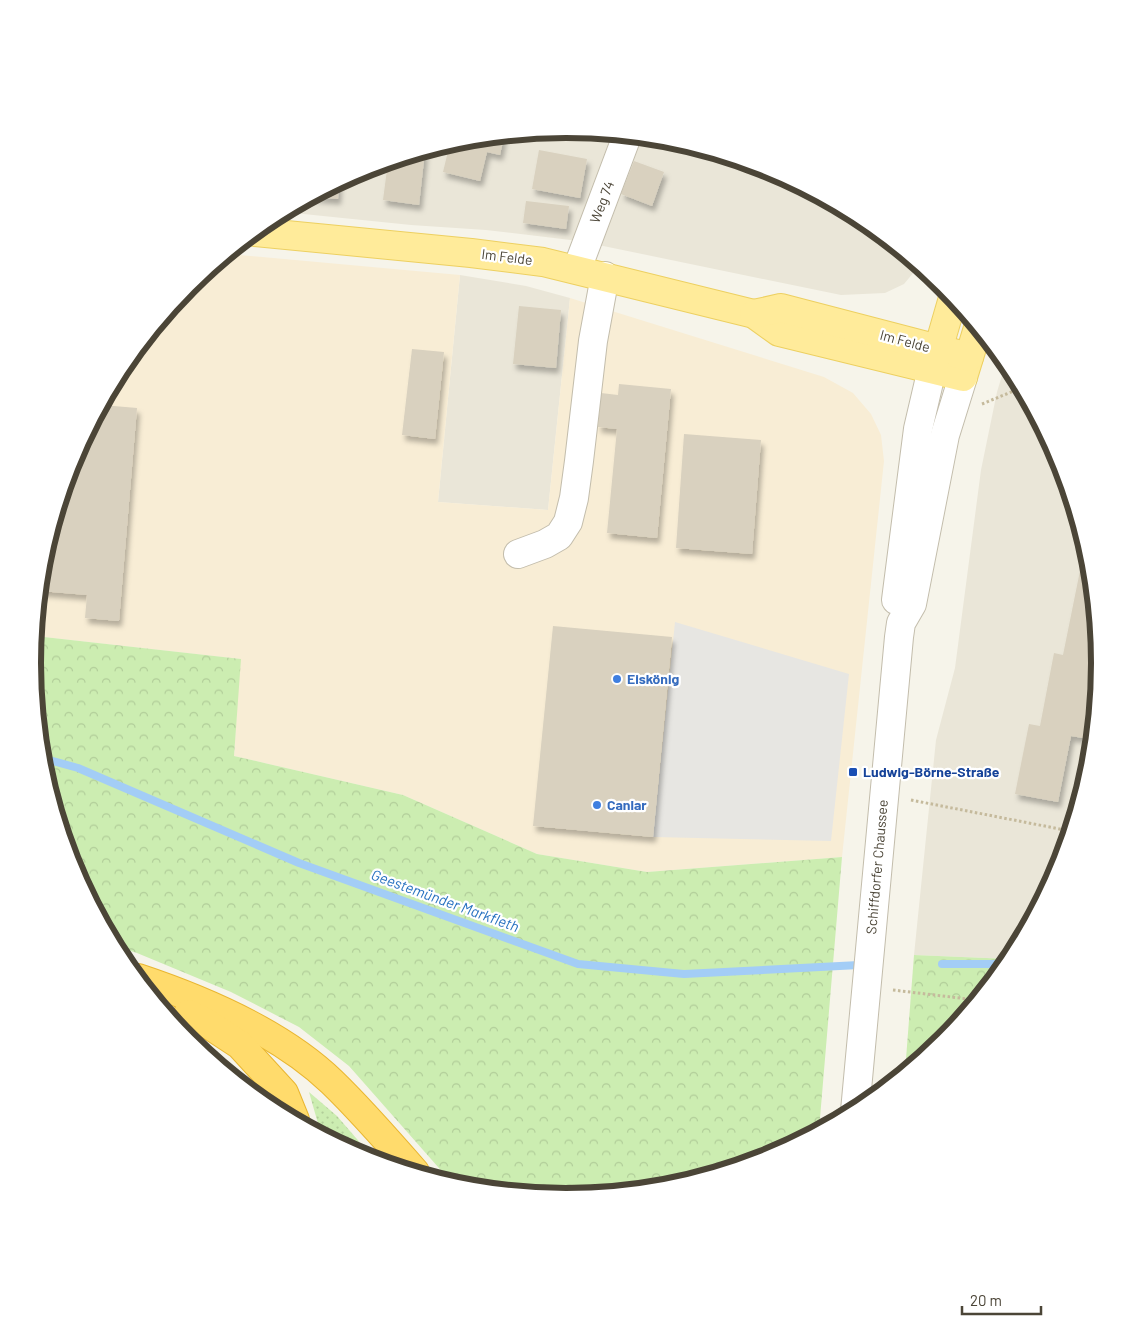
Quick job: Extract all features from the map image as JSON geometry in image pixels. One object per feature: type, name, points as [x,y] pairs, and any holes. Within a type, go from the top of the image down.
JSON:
[{"type":"highway","points":[[150,982],[184,993],[245,1022],[289,1048],[331,1080],[374,1125],[406,1163]]},
{"type":"highway","points":[[168,1004],[205,1022],[240,1045],[284,1093],[291,1109]]},
{"type":"main road","name":"Im Felde","points":[[266,233],[543,262],[754,314],[779,332],[936,359],[966,367]]},
{"type":"main road","name":"Schiffdorfer Chaussee","points":[[936,359],[951,306]]},
{"type":"main road","name":"Schiffdorfer Chaussee","points":[[966,367],[976,336]]},
{"type":"street","name":"Weg 74","points":[[577,270],[625,142]]},
{"type":"street","points":[[518,554],[545,544],[559,536],[568,522],[578,470],[592,341],[605,276]]},
{"type":"street","name":"Schiffdorfer Chaussee","points":[[902,623],[896,604],[918,429],[936,359]]},
{"type":"street","name":"Schiffdorfer Chaussee","points":[[856,1100],[902,623],[912,604],[945,435],[966,367]]},
{"type":"path","points":[[884,795],[1064,830]]},
{"type":"path","points":[[866,986],[969,999]]},
{"type":"shaded area","points":[[532,139],[600,139],[668,148],[735,166],[767,178],[798,192],[858,227],[915,271],[904,284],[885,293],[841,295],[579,241],[486,230],[411,225],[297,213],[334,192],[365,178],[430,156],[464,148]]},
{"type":"shaded area","points":[[237,255],[460,275],[438,502],[548,510],[570,298],[824,377],[853,393],[871,414],[881,435],[884,461],[842,857],[647,872],[537,854],[403,795],[234,756],[240,659],[42,637],[51,561],[59,527],[81,462],[95,431],[130,371],[171,317],[220,268]]},
{"type":"shaded area","points":[[460,275],[526,286],[570,298],[548,510],[438,502]]},
{"type":"shaded area","points":[[1003,372],[1037,431],[1051,462],[1073,527],[1081,561],[1090,629],[1091,663],[1090,697],[1081,765],[1063,832],[1051,864],[1037,895],[999,959],[914,955],[936,740],[955,668],[981,470]]},
{"type":"shaded area","points":[[675,622],[849,674],[831,841],[653,837]]},
{"type":"green space","points":[[42,637],[241,659],[234,756],[403,795],[537,854],[647,872],[842,857],[820,1122],[798,1134],[735,1160],[668,1178],[634,1183],[600,1187],[532,1187],[464,1178],[443,1173],[349,1066],[299,1027],[231,992],[127,950],[95,895],[69,832],[59,799],[51,765],[42,697]]},
{"type":"green space","points":[[914,955],[999,959],[961,1009],[906,1063]]},
{"type":"green space","points":[[309,1092],[337,1116],[364,1148],[334,1134],[318,1125]]},
{"type":"building","points":[[503,142],[500,155],[487,152],[480,181],[443,172],[448,152]]},
{"type":"building","points":[[539,150],[587,159],[580,198],[532,189]]},
{"type":"building","points":[[424,158],[419,205],[383,200],[387,170]]},
{"type":"building","points":[[634,161],[664,172],[652,206],[621,194]]},
{"type":"building","points":[[339,190],[338,199],[324,198]]},
{"type":"building","points":[[526,201],[569,206],[566,229],[523,223]]},
{"type":"building","points":[[519,306],[561,310],[556,368],[513,364]]},
{"type":"building","points":[[412,349],[444,352],[435,439],[402,435]]},
{"type":"building","points":[[619,384],[671,389],[657,538],[607,533],[617,429],[598,427],[601,393],[618,395]]},
{"type":"building","points":[[109,406],[137,408],[119,621],[85,618],[87,595],[47,592],[59,527],[81,462]]},
{"type":"building","points":[[684,434],[761,440],[752,554],[676,548]]},
{"type":"building","points":[[1081,564],[1090,629],[1090,697],[1083,738],[1071,736],[1058,802],[1015,794],[1029,724],[1040,726],[1054,653],[1063,655]]},
{"type":"building","points":[[553,626],[672,637],[653,837],[533,826]]},
{"type":"waterway","name":"Geestemünder Markfleth","points":[[50,760],[78,768],[299,863],[578,964],[684,974],[859,965]]},
{"type":"waterway","name":"Geestemünder Markfleth","points":[[942,964],[995,964]]},
{"type":"place","name":"Eiskönig","points":[[617,679]]},
{"type":"place","name":"Ludwig-Börne-Straße","points":[[853,772]]},
{"type":"place","name":"Canlar","points":[[597,805]]}]
